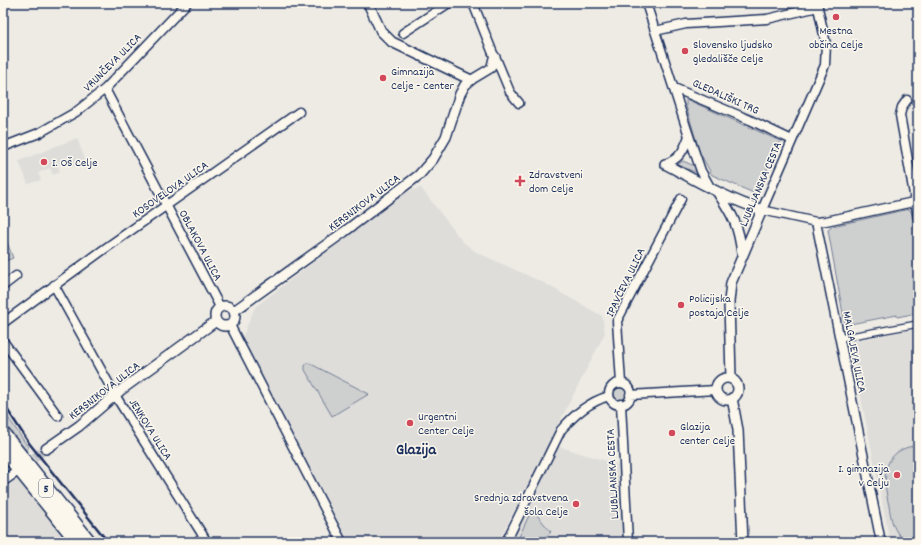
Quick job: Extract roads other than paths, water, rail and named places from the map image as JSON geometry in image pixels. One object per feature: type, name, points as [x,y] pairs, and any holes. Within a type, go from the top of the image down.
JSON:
[{"type":"main road","name":"5","points":[[3,433],[90,542]]},
{"type":"main road","name":"5","points":[[3,450],[77,542]]},
{"type":"street","name":"VRUNČEVA ULICA","points":[[3,147],[39,133],[64,119],[105,89],[188,3]]},
{"type":"street","points":[[368,3],[375,21],[381,31],[392,42],[471,80],[491,68],[494,56]]},
{"type":"street","points":[[402,33],[449,3]]},
{"type":"street","points":[[473,3],[510,92],[519,103]]},
{"type":"street","points":[[646,3],[674,88]]},
{"type":"street","points":[[655,31],[686,24],[767,19],[818,5]]},
{"type":"street","name":"LJUBLJANSKA CESTA","points":[[743,542],[738,430],[732,398],[736,394],[738,388],[736,382],[731,378],[731,283],[742,254],[825,65],[826,44],[818,5]]},
{"type":"street","name":"KERSNIKOVA ULICA","points":[[234,311],[344,232],[419,175],[433,159],[446,137],[460,94],[465,85],[471,80]]},
{"type":"street","name":"GLEDALIŠKI TRG","points":[[674,88],[743,117],[792,140]]},
{"type":"street","name":"GLEDALIŠKI TRG","points":[[674,88],[703,174],[714,190]]},
{"type":"street","name":"OBLAKOVA ULICA","points":[[105,89],[220,307]]},
{"type":"street","points":[[907,100],[902,107],[900,115],[917,201],[918,217]]},
{"type":"street","name":"KOSOVELOVA ULICA","points":[[3,323],[166,205],[299,112]]},
{"type":"street","points":[[665,164],[672,162],[681,155],[689,136]]},
{"type":"street","points":[[665,164],[714,190],[762,210],[816,222],[826,222],[917,201]]},
{"type":"street","points":[[714,190],[730,209],[737,224],[742,254]]},
{"type":"street","name":"IPAVČEVA ULICA","points":[[621,383],[617,321],[681,199]]},
{"type":"street","name":"MALGAJEVA ULICA","points":[[816,222],[881,542]]},
{"type":"street","points":[[3,286],[16,276]]},
{"type":"street","name":"JENKOVA ULICA","points":[[54,285],[115,395],[207,542]]},
{"type":"street","points":[[226,306],[234,311],[235,319],[230,326],[220,326],[216,321],[216,312],[220,307],[226,306]]},
{"type":"street","name":"KERSNIKOVA ULICA","points":[[46,449],[79,426],[115,395],[216,321]]},
{"type":"street","points":[[840,338],[918,324]]},
{"type":"street","points":[[230,326],[342,542]]},
{"type":"street","points":[[3,341],[58,416]]},
{"type":"street","points":[[731,378],[720,380],[716,384],[716,390],[722,399],[732,398]]},
{"type":"street","points":[[621,383],[627,386],[630,395],[627,401],[621,404],[613,401],[610,396],[612,387],[621,383]]},
{"type":"street","points":[[630,395],[670,394],[716,390]]},
{"type":"street","points":[[506,542],[561,430],[575,414],[610,396]]},
{"type":"street","name":"LJUBLJANSKA CESTA","points":[[621,404],[628,542]]},
{"type":"street","points":[[3,481],[13,474]]},
{"type":"tunnel","points":[[23,466],[46,449]]},
{"type":"railway","points":[[3,403],[29,443],[108,542]]},
{"type":"place","name":"Mestna občina Celje","points":[[836,17]]},
{"type":"place","name":"Slovensko ljudsko gledališče Celje","points":[[685,51]]},
{"type":"place","name":"Gimnazija Celje - Center","points":[[383,78]]},
{"type":"place","name":"I. OŠ Celje","points":[[44,162]]},
{"type":"place","name":"Zdravstveni dom Celje","points":[[520,181]]},
{"type":"place","name":"Policijska postaja Celje","points":[[681,305]]},
{"type":"place","name":"Urgentni Center Celje","points":[[410,423]]},
{"type":"place","name":"Glazija center Celje","points":[[672,433]]},
{"type":"place","name":"I. gimnazija v Celju","points":[[897,475]]},
{"type":"place","name":"Srednja zdravstvena šola Celje","points":[[576,504]]},
{"type":"district","name":"Glazija","points":[[416,448]]}]
